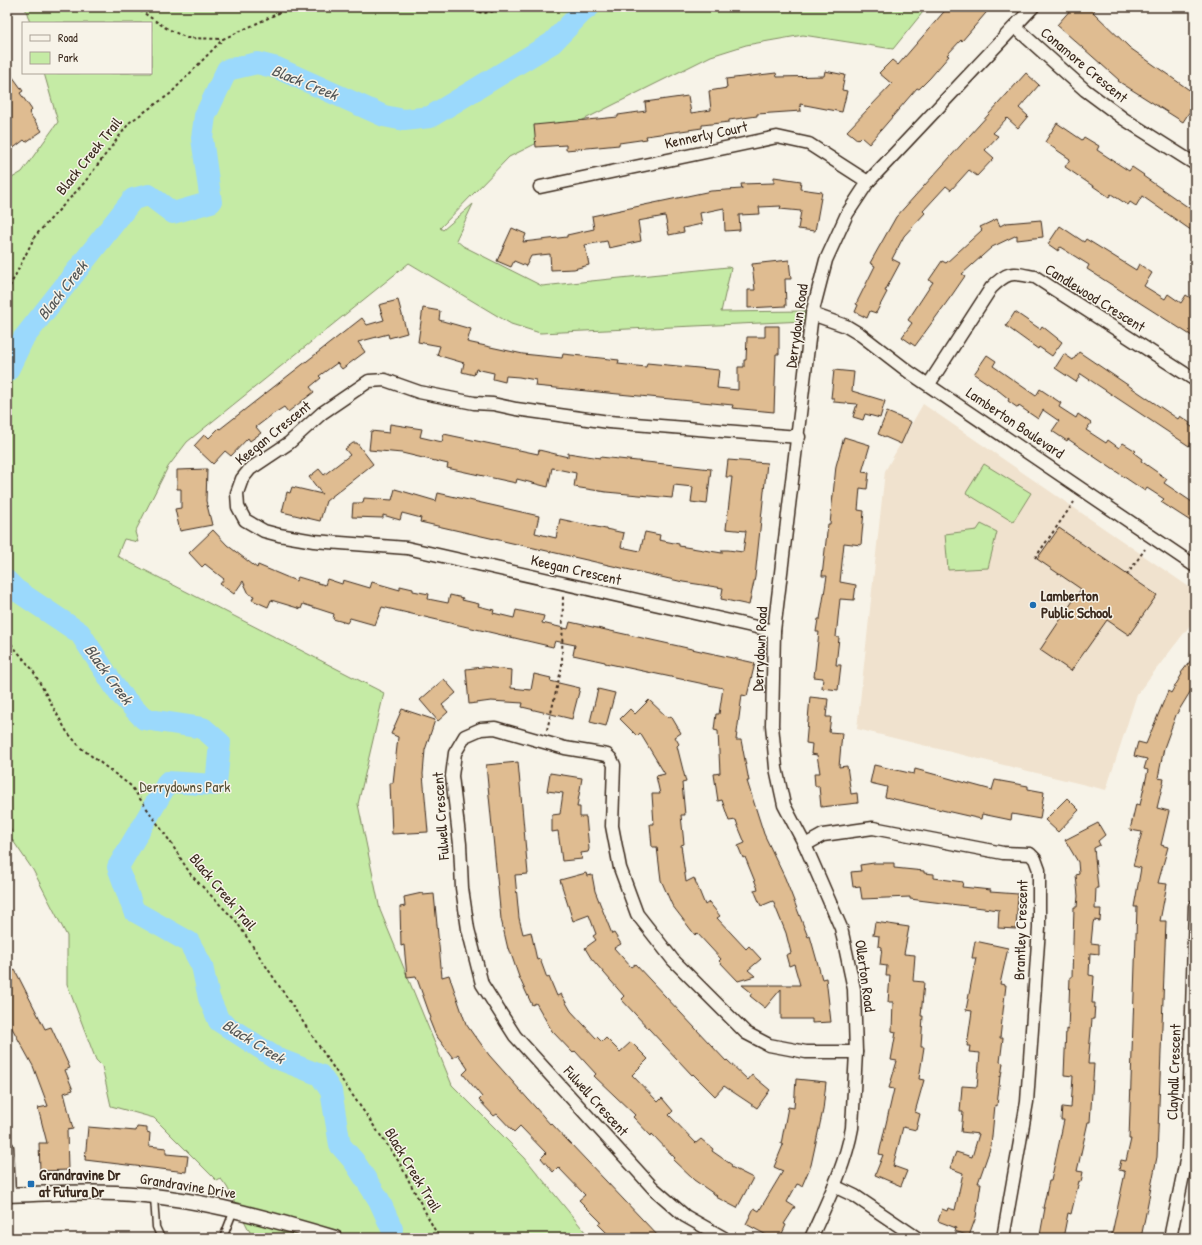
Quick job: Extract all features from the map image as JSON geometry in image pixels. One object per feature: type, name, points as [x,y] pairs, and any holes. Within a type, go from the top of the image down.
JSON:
[{"type":"street","name":"Derrydown Road","points":[[772,724],[774,631],[812,314],[826,260],[847,214],[868,182],[1033,7]]},
{"type":"street","name":"Conamore Crescent","points":[[1015,27],[1085,90],[1124,119],[1194,160]]},
{"type":"street","name":"Kennerly Court","points":[[540,187],[776,137],[809,144],[868,182]]},
{"type":"street","name":"Candlewood Crescent","points":[[929,384],[991,288],[1001,279],[1020,273],[1034,278],[1195,380]]},
{"type":"street","name":"Lamberton Boulevard","points":[[812,314],[846,326],[861,334],[909,372],[929,384],[1195,566]]},
{"type":"street","name":"Keegan Crescent","points":[[774,631],[407,548],[314,541],[279,535],[264,531],[245,520],[238,507],[237,493],[242,479],[250,469],[289,443],[322,413],[369,381],[385,380],[419,392],[474,403],[493,404],[516,409],[602,421],[798,437]]},
{"type":"street","name":"Ollerton Road","points":[[772,724],[776,768],[784,805],[805,845],[842,928],[854,989],[856,1052],[852,1128],[849,1142],[834,1186],[811,1238]]},
{"type":"street","name":"Fulwell Crescent","points":[[724,1238],[685,1216],[653,1188],[515,1036],[482,984],[468,929],[462,888],[460,844],[452,776],[455,753],[465,736],[481,729],[495,728],[544,742],[606,755],[611,759],[614,765],[612,826],[620,868],[637,914],[674,960],[737,1025],[746,1033],[769,1045],[806,1052],[856,1052]]},
{"type":"street","name":"Brantley Crescent","points":[[805,845],[824,835],[873,828],[1003,853],[1030,854],[1035,859],[1040,870],[1039,928],[1027,1102],[1003,1238]]},
{"type":"street","name":"Clayhall Crescent","points":[[1170,1238],[1188,1151],[1195,906]]},
{"type":"street","points":[[7,1147],[8,1195]]},
{"type":"street","points":[[834,1186],[855,1196],[917,1238]]},
{"type":"street","name":"Grandravine Drive","points":[[8,1195],[108,1193],[154,1197],[234,1210],[335,1238]]},
{"type":"lane","points":[[154,1197],[156,1227],[161,1238]]},
{"type":"lane","points":[[223,1238],[234,1210]]},
{"type":"path","points":[[135,7],[166,28],[187,38],[223,39]]},
{"type":"path","name":"Black Creek Trail","points":[[7,292],[35,236],[84,183],[130,122],[170,94],[223,39],[292,7]]},
{"type":"path","points":[[449,7],[484,13],[515,7]]},
{"type":"path","points":[[1035,558],[1074,502]]},
{"type":"path","points":[[1127,575],[1144,549]]},
{"type":"path","points":[[544,742],[562,666],[564,583]]},
{"type":"path","name":"Black Creek Trail","points":[[7,638],[32,669],[67,732],[81,748],[131,786],[145,808],[170,840],[191,875],[236,921],[335,1070],[399,1162],[440,1238]]},
{"type":"shaded area","name":"Lamberton Public School","points":[[923,404],[1195,591],[1195,619],[1137,694],[1106,790],[857,729],[885,471]]},
{"type":"green space","name":"Derrydowns Park","points":[[25,7],[927,7],[893,49],[803,35],[746,45],[711,56],[509,157],[440,228],[443,230],[473,204],[456,240],[463,246],[542,286],[728,267],[731,268],[721,312],[807,311],[805,321],[540,333],[511,324],[409,263],[187,442],[168,467],[135,532],[138,542],[124,539],[117,556],[384,693],[358,804],[380,910],[452,1085],[525,1158],[590,1238],[253,1238],[227,1187],[221,1179],[217,1181],[154,1118],[111,1106],[102,1066],[96,1060],[67,984],[67,936],[33,870],[7,832],[7,829],[12,832],[7,822],[7,181],[22,172],[58,122],[44,74],[152,74],[152,22],[30,22]]},
{"type":"green space","points":[[984,464],[1031,493],[1013,522],[966,493]]},
{"type":"green space","points":[[981,524],[997,532],[988,568],[948,570],[945,534],[977,530]]},
{"type":"building","points":[[948,7],[991,7],[962,41],[961,40],[947,55],[949,56],[930,78],[919,89],[917,88],[869,144],[861,137],[858,140],[847,131],[892,84],[879,73],[892,60],[898,65]]},
{"type":"building","points":[[1073,7],[1097,7],[1093,12],[1130,48],[1195,94],[1195,103],[1183,122],[1118,81],[1119,80],[1057,25]]},
{"type":"building","points":[[7,69],[23,91],[20,93],[32,110],[29,113],[42,131],[26,142],[24,140],[7,153]]},
{"type":"building","points":[[825,71],[845,75],[842,90],[847,91],[842,112],[800,104],[801,111],[757,114],[757,116],[729,120],[729,122],[702,125],[702,128],[646,136],[647,139],[619,143],[619,145],[566,150],[566,145],[536,147],[534,125],[618,117],[618,115],[646,111],[645,102],[688,96],[691,113],[711,110],[709,91],[727,88],[726,79],[776,73],[777,77],[824,76]]},
{"type":"building","points":[[1026,73],[1039,85],[1019,108],[1028,116],[1018,128],[1007,118],[993,133],[998,136],[985,150],[994,158],[977,176],[969,170],[951,190],[946,186],[923,211],[925,213],[904,236],[892,259],[900,263],[885,291],[887,292],[876,313],[870,311],[867,318],[855,312],[858,305],[856,304],[875,266],[870,263],[896,217]]},
{"type":"building","points":[[1057,123],[1082,140],[1084,137],[1099,146],[1097,150],[1129,171],[1132,167],[1195,212],[1195,233],[1142,196],[1136,206],[1130,202],[1128,205],[1111,194],[1109,197],[1065,167],[1070,159],[1045,142]]},
{"type":"building","points":[[774,177],[801,181],[800,189],[822,192],[815,231],[798,229],[801,211],[780,209],[781,206],[759,207],[760,214],[739,215],[740,230],[725,231],[724,208],[700,213],[702,224],[683,228],[684,232],[669,235],[665,216],[638,221],[641,241],[609,248],[607,241],[585,245],[589,265],[574,269],[551,270],[550,254],[531,256],[526,266],[514,261],[511,267],[497,261],[512,228],[526,234],[523,242],[567,237],[567,235],[594,229],[592,216],[711,191],[742,189],[741,184],[774,183]]},
{"type":"building","points":[[997,219],[1000,226],[1006,223],[1041,220],[1043,237],[1017,240],[1017,235],[992,247],[962,274],[965,276],[915,346],[902,337],[912,323],[908,320],[933,282],[929,280],[942,261],[946,263],[982,230],[980,227]]},
{"type":"building","points":[[1060,226],[1084,242],[1086,239],[1136,270],[1139,264],[1152,273],[1144,286],[1165,299],[1168,294],[1181,303],[1186,295],[1195,301],[1195,338],[1087,269],[1089,265],[1060,247],[1058,251],[1048,244]]},
{"type":"building","points":[[789,260],[791,279],[785,279],[786,306],[748,308],[748,290],[755,290],[752,264]]},
{"type":"building","points":[[398,300],[407,333],[389,338],[388,334],[358,342],[365,352],[342,369],[337,363],[319,376],[321,378],[310,387],[314,392],[288,412],[284,407],[256,427],[261,433],[250,441],[248,438],[231,456],[225,451],[213,464],[194,446],[205,434],[209,438],[219,428],[220,429],[362,318],[367,325],[384,320],[379,305]]},
{"type":"building","points":[[423,308],[440,311],[439,320],[471,329],[467,342],[523,354],[562,358],[563,354],[619,360],[618,364],[646,367],[647,363],[719,370],[717,388],[738,390],[738,367],[744,367],[744,360],[746,360],[747,337],[765,337],[765,326],[779,326],[779,354],[776,354],[774,412],[732,408],[733,405],[535,386],[536,380],[519,377],[506,376],[505,382],[493,379],[494,373],[476,369],[474,375],[462,372],[464,363],[437,355],[440,346],[418,342]]},
{"type":"building","points":[[1015,312],[1040,329],[1042,326],[1062,342],[1052,356],[1039,347],[1038,349],[1006,326]]},
{"type":"building","points":[[1079,352],[1178,419],[1180,416],[1190,423],[1189,425],[1195,429],[1195,437],[1189,446],[1081,374],[1076,382],[1055,368],[1064,354],[1073,360]]},
{"type":"building","points":[[987,355],[996,361],[993,366],[1036,396],[1040,389],[1061,403],[1059,407],[1076,418],[1078,414],[1091,423],[1086,430],[1106,443],[1108,440],[1119,448],[1123,443],[1136,451],[1134,453],[1142,459],[1141,461],[1167,479],[1164,483],[1195,504],[1195,524],[1161,502],[1164,499],[1147,488],[1145,491],[1068,439],[1067,441],[1052,431],[1059,421],[1043,410],[1038,419],[1019,406],[1018,408],[1008,401],[1009,399],[999,391],[974,374]]},
{"type":"building","points":[[834,370],[854,372],[852,391],[885,401],[880,418],[865,414],[863,420],[853,417],[857,404],[834,402],[834,398],[831,398]]},
{"type":"building","points":[[887,412],[911,422],[901,444],[878,434]]},
{"type":"building","points":[[390,424],[422,429],[420,437],[442,442],[444,434],[538,454],[539,450],[568,457],[568,453],[600,458],[711,469],[707,504],[691,502],[693,487],[674,485],[672,498],[606,492],[574,487],[576,473],[552,468],[548,487],[517,479],[516,483],[447,468],[448,464],[402,453],[369,450],[371,431],[389,433]]},
{"type":"building","points":[[844,437],[870,445],[862,472],[869,473],[867,489],[860,488],[858,510],[864,511],[861,545],[844,543],[840,582],[856,585],[854,600],[840,599],[836,637],[839,638],[836,665],[841,665],[838,690],[822,688],[823,678],[814,677],[819,632],[816,632],[818,619],[820,619],[827,576],[822,576],[828,524],[830,524],[836,466]]},
{"type":"building","points":[[353,443],[357,443],[373,464],[326,501],[320,521],[282,512],[287,492],[290,493],[292,487],[322,494],[309,477],[319,469],[324,475],[350,455],[345,449]]},
{"type":"building","points":[[728,460],[767,463],[755,577],[749,605],[721,599],[723,588],[683,582],[420,522],[421,518],[402,513],[400,520],[383,515],[383,518],[352,517],[353,503],[363,503],[364,498],[392,500],[395,489],[436,501],[438,493],[539,516],[535,533],[556,538],[560,519],[624,533],[621,547],[640,551],[645,532],[660,535],[659,540],[679,544],[679,546],[722,553],[722,550],[743,552],[746,531],[726,529],[732,477],[726,477]]},
{"type":"building","points":[[207,469],[206,501],[212,525],[180,531],[175,509],[181,508],[181,489],[177,489],[177,470]]},
{"type":"building","points":[[1059,528],[1157,595],[1129,635],[1107,620],[1071,671],[1040,650],[1081,589],[1037,559]]},
{"type":"building","points":[[213,530],[227,545],[257,568],[258,565],[296,581],[298,577],[325,585],[327,579],[342,584],[343,580],[370,588],[372,582],[400,590],[400,586],[413,589],[413,591],[429,594],[428,599],[448,603],[450,595],[463,598],[462,600],[479,604],[478,606],[494,610],[493,613],[514,618],[516,610],[544,616],[542,623],[568,629],[570,622],[755,663],[747,696],[742,695],[736,740],[741,740],[749,781],[747,781],[764,834],[785,878],[808,937],[810,936],[822,979],[826,978],[831,1022],[812,1023],[812,1019],[781,1019],[781,989],[765,1008],[750,996],[752,993],[742,985],[800,985],[794,964],[789,966],[786,955],[791,953],[786,933],[773,901],[761,906],[754,890],[758,889],[745,857],[743,858],[738,846],[745,843],[736,820],[729,821],[722,800],[718,801],[714,774],[720,773],[718,731],[714,730],[716,714],[719,714],[723,688],[573,655],[575,645],[555,641],[553,647],[382,607],[375,625],[350,618],[347,623],[333,619],[334,614],[303,604],[301,609],[271,600],[268,607],[252,600],[254,596],[249,594],[243,581],[234,594],[220,584],[224,579],[205,564],[202,567],[189,553]]},
{"type":"building","points":[[1195,655],[1195,684],[1176,715],[1164,748],[1158,778],[1164,779],[1157,808],[1169,811],[1161,845],[1168,847],[1158,883],[1167,884],[1160,921],[1166,921],[1157,1157],[1141,1238],[1111,1238],[1125,1173],[1124,1171],[1119,1170],[1121,1160],[1126,1161],[1131,1139],[1129,1139],[1137,907],[1134,907],[1141,868],[1133,866],[1142,832],[1130,830],[1136,804],[1140,805],[1148,770],[1144,769],[1147,759],[1134,756],[1138,742],[1146,744],[1168,691],[1171,693],[1182,674],[1181,673]]},
{"type":"building","points":[[483,667],[512,670],[511,688],[531,690],[534,674],[551,678],[550,681],[580,688],[572,719],[522,707],[523,703],[491,701],[469,704],[466,669]]},
{"type":"building","points":[[444,679],[456,693],[442,705],[448,712],[438,721],[420,700]]},
{"type":"building","points":[[598,689],[615,693],[606,726],[590,722]]},
{"type":"building","points":[[810,697],[828,699],[826,717],[831,717],[829,732],[842,733],[839,767],[847,766],[851,794],[857,793],[858,803],[821,807],[819,786],[815,786],[814,773],[820,773],[817,755],[811,754],[812,744],[806,743]]},
{"type":"building","points":[[649,700],[668,718],[671,716],[681,733],[675,737],[679,744],[677,746],[686,782],[682,783],[685,815],[681,815],[684,844],[681,845],[686,882],[694,878],[705,905],[709,902],[720,916],[717,918],[746,949],[749,946],[761,959],[748,970],[755,976],[738,981],[719,961],[721,959],[697,933],[695,935],[672,905],[661,880],[657,847],[652,847],[650,824],[654,824],[652,794],[660,794],[656,776],[665,774],[640,733],[637,736],[620,719],[630,709],[635,714]]},
{"type":"building","points":[[402,709],[435,720],[425,750],[423,774],[428,832],[392,834],[390,783],[393,783],[398,737],[391,734]]},
{"type":"building","points":[[518,762],[528,874],[515,875],[519,918],[523,934],[531,932],[537,960],[540,959],[547,978],[549,977],[557,996],[561,994],[571,1011],[596,1038],[597,1037],[602,1042],[606,1038],[620,1052],[631,1042],[648,1059],[632,1075],[658,1102],[662,1098],[673,1111],[669,1115],[696,1143],[701,1139],[713,1149],[712,1151],[732,1165],[731,1167],[753,1178],[737,1208],[716,1197],[717,1196],[694,1180],[673,1160],[675,1158],[633,1117],[635,1115],[594,1076],[596,1074],[575,1051],[573,1053],[552,1031],[536,1003],[532,1005],[519,977],[509,948],[508,949],[501,919],[486,765]]},
{"type":"building","points":[[874,765],[914,774],[915,769],[992,790],[995,780],[1028,786],[1028,789],[1044,792],[1040,819],[1012,814],[1011,820],[982,814],[981,819],[885,797],[887,787],[870,783]]},
{"type":"building","points":[[550,773],[582,778],[577,807],[580,807],[580,817],[586,817],[589,849],[588,852],[581,853],[582,859],[562,861],[558,831],[552,832],[552,815],[560,814],[563,793],[547,791]]},
{"type":"building","points":[[1067,798],[1079,810],[1058,832],[1045,820]]},
{"type":"building","points":[[1098,823],[1105,835],[1098,841],[1100,845],[1094,848],[1098,888],[1096,888],[1095,909],[1101,909],[1100,921],[1094,920],[1093,923],[1091,943],[1099,944],[1099,954],[1090,953],[1089,975],[1094,976],[1092,1003],[1095,1003],[1088,1064],[1094,1064],[1090,1122],[1088,1122],[1077,1171],[1083,1172],[1081,1182],[1079,1181],[1071,1214],[1068,1213],[1063,1238],[1053,1238],[1040,1235],[1045,1208],[1043,1208],[1049,1181],[1051,1181],[1064,1120],[1061,1120],[1062,1107],[1071,1108],[1073,1076],[1064,1075],[1066,1029],[1068,1030],[1070,977],[1072,977],[1074,907],[1077,907],[1078,896],[1076,875],[1079,874],[1078,862],[1065,840]]},
{"type":"building","points":[[894,863],[894,868],[924,871],[924,873],[934,874],[934,878],[963,882],[962,887],[991,890],[990,892],[1018,894],[1016,929],[998,928],[999,910],[910,899],[910,897],[862,899],[860,886],[853,887],[851,872],[861,871],[860,865]]},
{"type":"building","points":[[586,873],[587,876],[592,875],[595,891],[612,934],[614,933],[621,944],[614,948],[631,967],[635,964],[726,1061],[727,1060],[748,1080],[752,1075],[770,1090],[757,1108],[724,1086],[715,1096],[693,1074],[692,1075],[621,999],[624,996],[591,958],[585,948],[596,940],[593,936],[596,934],[589,915],[573,921],[560,880]]},
{"type":"building","points":[[422,893],[423,895],[434,894],[442,977],[449,975],[466,1024],[489,1055],[550,1124],[551,1123],[660,1238],[612,1238],[598,1224],[601,1222],[579,1200],[585,1195],[558,1167],[553,1172],[541,1158],[546,1153],[520,1126],[514,1132],[497,1114],[494,1116],[479,1100],[482,1097],[463,1074],[468,1069],[458,1054],[453,1058],[435,1034],[416,976],[407,977],[404,945],[401,946],[400,907],[405,906],[404,897]]},
{"type":"building","points":[[875,922],[909,927],[904,954],[915,955],[913,981],[924,982],[921,1016],[923,1016],[921,1047],[924,1047],[919,1079],[924,1080],[915,1112],[920,1114],[916,1130],[903,1127],[893,1166],[907,1171],[901,1186],[875,1175],[883,1155],[879,1154],[894,1089],[889,1088],[897,1061],[891,1060],[896,1032],[892,1031],[893,1002],[888,1002],[890,976],[886,976],[887,966],[880,965],[882,947],[878,946],[879,936],[873,935]]},
{"type":"building","points":[[975,941],[1008,948],[1000,984],[1006,985],[1000,1038],[1003,1038],[1000,1062],[1003,1063],[997,1106],[995,1105],[991,1146],[978,1183],[981,1183],[976,1217],[969,1236],[955,1231],[956,1228],[938,1221],[942,1209],[947,1211],[948,1208],[955,1210],[963,1173],[950,1168],[956,1152],[972,1157],[979,1134],[961,1132],[963,1112],[960,1112],[962,1086],[977,1087],[980,1053],[969,1052],[970,1046],[967,1046],[972,1011],[966,1010],[976,958],[972,958]]},
{"type":"building","points":[[15,970],[45,1029],[51,1027],[70,1068],[65,1070],[73,1090],[64,1093],[73,1129],[67,1130],[68,1170],[40,1171],[39,1143],[47,1143],[38,1108],[48,1106],[33,1066],[7,1019],[7,974]]},
{"type":"building","points":[[796,1079],[826,1082],[823,1110],[811,1165],[802,1186],[797,1184],[787,1202],[795,1207],[784,1224],[786,1225],[780,1238],[772,1238],[746,1224],[754,1208],[759,1211],[783,1171],[774,1167],[783,1145],[781,1144],[788,1107],[794,1108]]},
{"type":"building","points":[[88,1127],[136,1131],[137,1127],[147,1128],[147,1132],[150,1133],[149,1146],[166,1148],[166,1154],[188,1156],[186,1172],[85,1160]]},
{"type":"waterway","name":"Black Creek","points":[[7,372],[23,339],[133,199],[149,195],[173,213],[211,202],[202,138],[205,116],[227,70],[257,63],[277,68],[384,116],[404,120],[430,117],[552,43],[581,13],[589,7]]},
{"type":"waterway","name":"Black Creek","points":[[7,581],[16,590],[80,633],[119,693],[144,719],[203,728],[220,743],[216,785],[168,782],[118,867],[134,911],[189,942],[202,966],[209,998],[219,1021],[276,1058],[320,1075],[331,1091],[340,1145],[354,1161],[379,1200],[392,1229]]},
{"type":"place","name":"Lamberton Public School","points":[[1033,605]]},
{"type":"place","name":"Grandravine Dr at Futura Dr","points":[[31,1184]]}]
